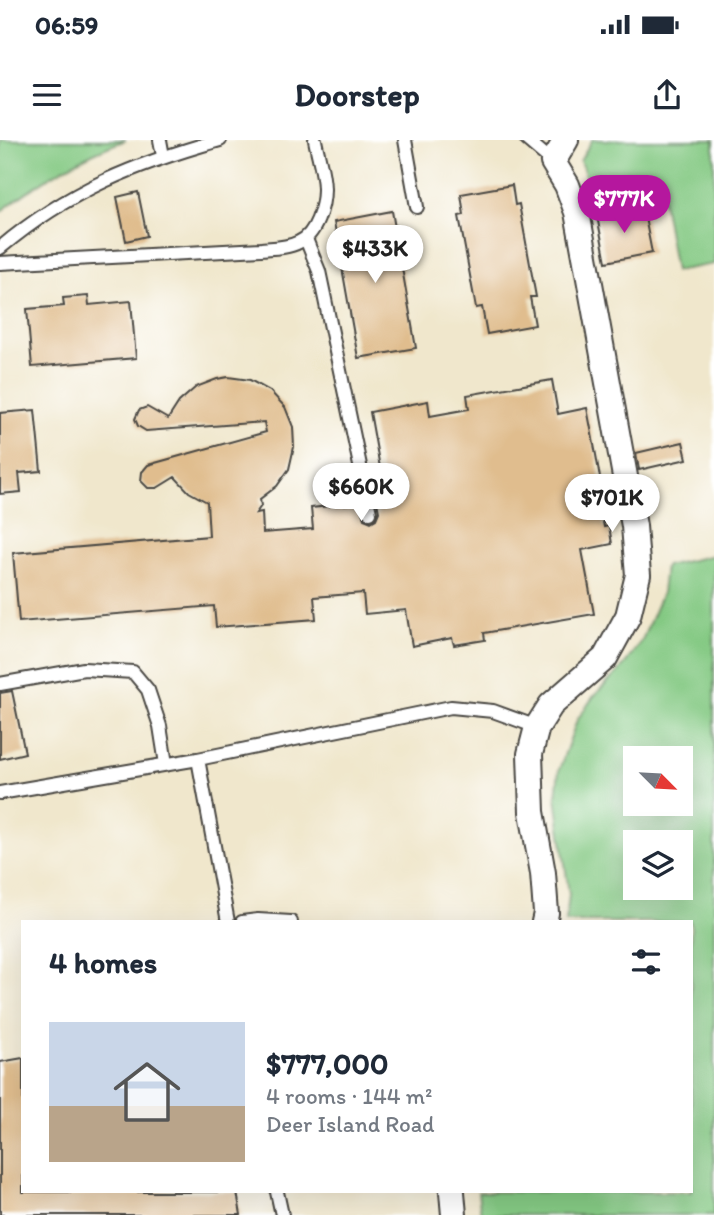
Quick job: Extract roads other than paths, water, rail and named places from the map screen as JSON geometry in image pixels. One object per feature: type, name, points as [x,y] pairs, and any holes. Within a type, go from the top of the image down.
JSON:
[{"type":"street","points":[[544,920],[543,873],[532,812],[530,754],[537,727],[551,705],[605,658],[628,616],[638,575],[634,526],[577,212],[567,185],[553,162],[566,140]]},
{"type":"street","points":[[452,1193],[454,1215]]},
{"type":"lane","points":[[160,140],[163,156]]},
{"type":"lane","points":[[0,248],[27,225],[96,183],[163,156],[220,140]]},
{"type":"lane","points":[[0,263],[261,249],[297,244],[306,239],[316,224],[322,206],[324,188],[315,140]]},
{"type":"lane","points":[[405,140],[416,207]]},
{"type":"lane","points":[[527,140],[553,162]]},
{"type":"lane","points":[[306,239],[319,271],[370,513]]},
{"type":"lane","points":[[0,684],[84,669],[133,672],[148,690],[160,726],[166,764]]},
{"type":"lane","points":[[0,793],[198,759],[451,707],[493,710],[537,727]]},
{"type":"lane","points":[[198,759],[228,920]]},
{"type":"lane","points":[[277,1193],[282,1215]]}]
